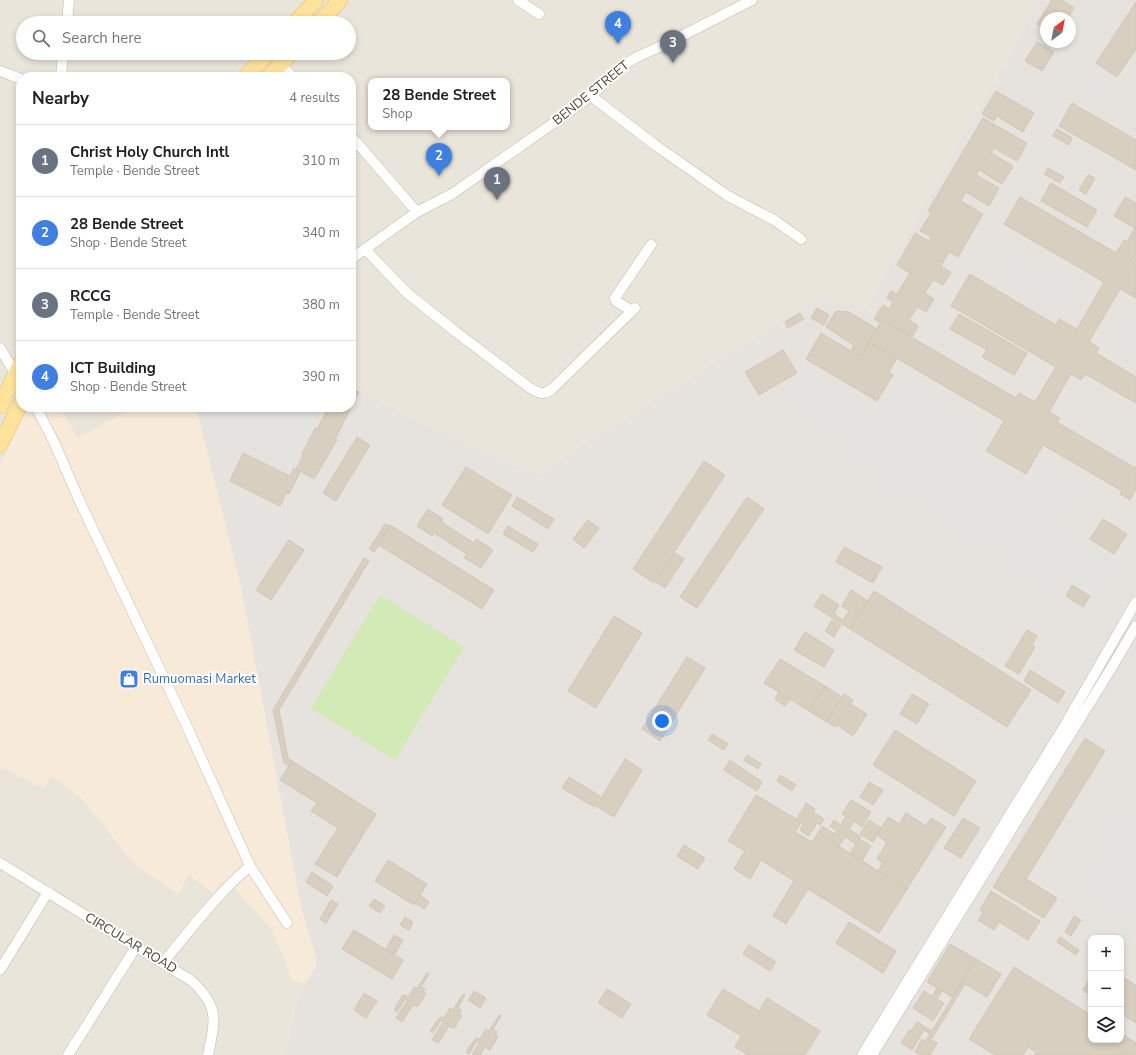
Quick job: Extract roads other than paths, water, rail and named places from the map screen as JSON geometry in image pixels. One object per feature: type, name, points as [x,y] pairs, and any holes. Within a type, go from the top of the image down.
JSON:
[{"type":"main road","points":[[301,16],[316,0]]},
{"type":"main road","points":[[325,16],[340,0]]},
{"type":"main road","points":[[250,72],[261,60]]},
{"type":"main road","points":[[274,72],[285,60]]},
{"type":"main road","points":[[0,406],[16,378]]},
{"type":"main road","points":[[0,445],[16,412]]},
{"type":"street","points":[[68,16],[69,0]]},
{"type":"street","points":[[518,0],[539,14]]},
{"type":"street","name":"BENDE STREET","points":[[356,255],[417,212],[452,194],[591,96],[622,66],[637,57],[668,43],[752,0]]},
{"type":"street","points":[[61,72],[62,60]]},
{"type":"street","points":[[280,65],[288,72]]},
{"type":"street","points":[[0,71],[16,77]]},
{"type":"street","points":[[591,96],[655,145],[728,196],[774,220],[801,239]]},
{"type":"street","points":[[356,142],[417,212]]},
{"type":"street","points":[[365,249],[413,298],[530,388],[544,394],[552,389],[633,310],[616,301],[616,294],[651,245]]},
{"type":"street","points":[[0,348],[16,369]]},
{"type":"street","points":[[39,412],[184,720],[250,866],[287,923]]},
{"type":"street","points":[[862,1055],[1065,725],[1136,602]]},
{"type":"street","points":[[872,1055],[1136,626]]},
{"type":"street","name":"CIRCULAR ROAD","points":[[0,863],[192,981],[204,993],[211,1005],[213,1028],[208,1055]]},
{"type":"street","points":[[163,963],[212,904],[234,880],[250,866]]},
{"type":"street","points":[[0,970],[48,892]]},
{"type":"street","points":[[68,1055],[136,947]]},
{"type":"place","name":"ICT Building","points":[[618,44]]},
{"type":"place","name":"RCCG","points":[[673,63]]},
{"type":"place","name":"28 Bende Street","points":[[439,176]]},
{"type":"place","name":"Christ Holy Church Intl","points":[[497,200]]},
{"type":"place","name":"Rumuomasi Market","points":[[129,679]]}]
